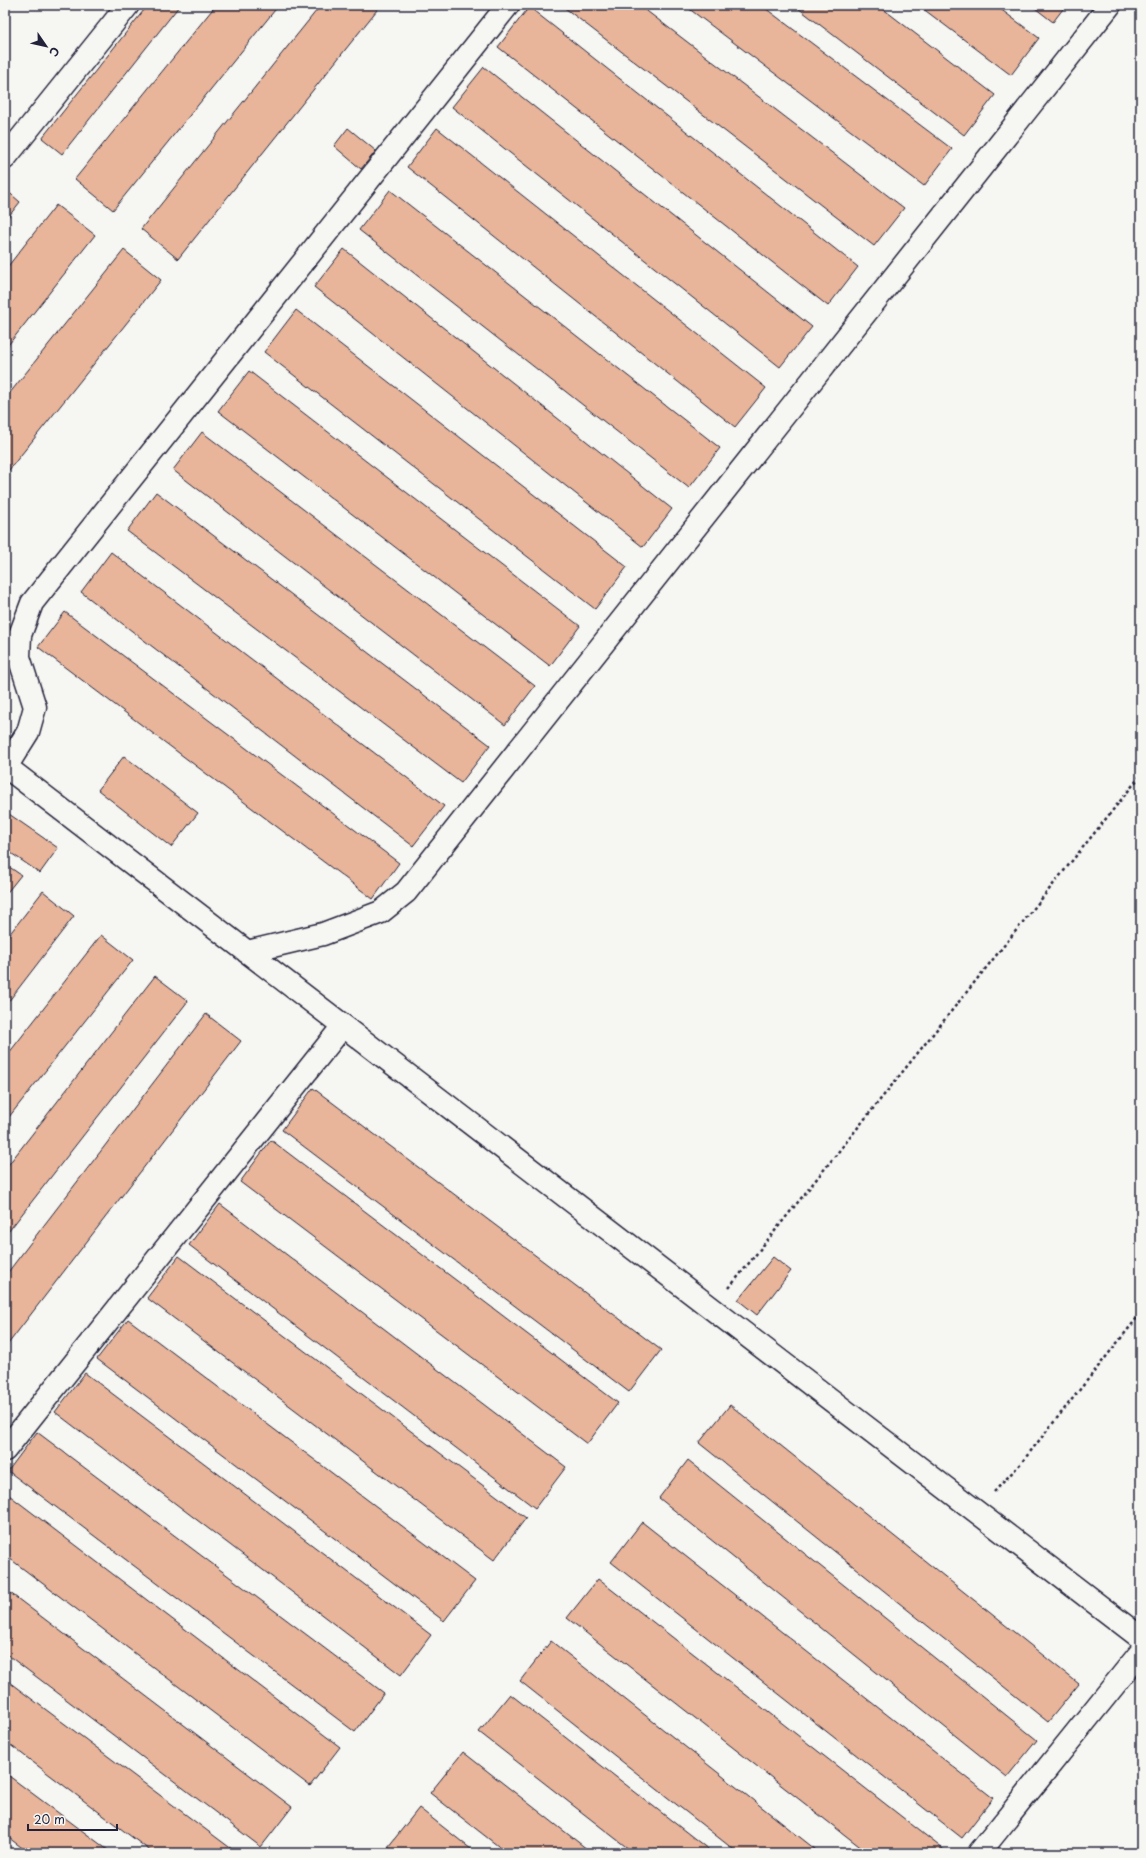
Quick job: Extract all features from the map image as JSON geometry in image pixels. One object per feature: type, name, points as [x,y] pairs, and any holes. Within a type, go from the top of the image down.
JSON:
[{"type":"street","points":[[5,158],[128,5]]},
{"type":"street","points":[[508,5],[32,603],[20,635],[19,656],[35,707],[28,732],[6,766],[1141,1638]]},
{"type":"street","points":[[247,952],[323,934],[381,912],[406,892],[1110,5]]},
{"type":"street","points":[[5,1450],[343,1026]]},
{"type":"street","points":[[979,1853],[1141,1652]]},
{"type":"path","points":[[712,1309],[1141,775]]},
{"type":"path","points":[[976,1512],[1022,1462],[1141,1313]]},
{"type":"building","points":[[148,5],[180,5],[62,154],[42,138]]},
{"type":"building","points":[[216,5],[279,5],[113,210],[75,179]]},
{"type":"building","points":[[321,5],[381,5],[178,259],[141,229]]},
{"type":"building","points":[[561,5],[639,5],[904,208],[874,246]]},
{"type":"building","points":[[684,5],[761,5],[952,149],[924,186]]},
{"type":"building","points":[[794,5],[878,5],[995,95],[964,135]]},
{"type":"building","points":[[918,5],[995,5],[1039,38],[1011,75]]},
{"type":"building","points":[[1031,5],[1066,5],[1053,22]]},
{"type":"building","points":[[529,7],[858,267],[828,306],[498,47]]},
{"type":"building","points":[[484,67],[812,327],[780,367],[452,107]]},
{"type":"building","points":[[348,128],[376,151],[361,169],[334,146]]},
{"type":"building","points":[[437,128],[766,388],[735,427],[407,167]]},
{"type":"building","points":[[5,189],[20,202],[5,221]]},
{"type":"building","points":[[390,190],[720,448],[689,488],[359,230]]},
{"type":"building","points":[[56,205],[95,235],[5,349],[5,270]]},
{"type":"building","points":[[344,249],[672,509],[643,547],[314,287]]},
{"type":"building","points":[[124,250],[161,280],[5,475],[5,399]]},
{"type":"building","points":[[296,310],[627,567],[595,609],[264,352]]},
{"type":"building","points":[[249,371],[580,626],[550,666],[218,411]]},
{"type":"building","points":[[202,432],[535,686],[505,725],[173,470]]},
{"type":"building","points":[[156,492],[490,745],[461,783],[127,531]]},
{"type":"building","points":[[111,552],[444,806],[413,846],[81,592]]},
{"type":"building","points":[[65,612],[399,863],[373,899],[38,647]]},
{"type":"building","points":[[124,756],[198,813],[171,847],[98,790]]},
{"type":"building","points":[[9,814],[58,848],[40,873],[5,849],[5,819]]},
{"type":"building","points":[[5,864],[21,875],[5,895]]},
{"type":"building","points":[[43,891],[74,916],[5,1006],[5,940]]},
{"type":"building","points":[[101,935],[133,960],[5,1122],[5,1058]]},
{"type":"building","points":[[155,976],[188,1001],[5,1236],[5,1169]]},
{"type":"building","points":[[206,1014],[241,1041],[5,1348],[5,1276]]},
{"type":"building","points":[[313,1088],[661,1350],[629,1392],[282,1130]]},
{"type":"building","points":[[271,1140],[618,1403],[587,1444],[240,1182]]},
{"type":"building","points":[[220,1204],[566,1467],[535,1508],[189,1245]]},
{"type":"building","points":[[179,1256],[526,1518],[494,1560],[147,1298]]},
{"type":"building","points":[[773,1257],[791,1271],[757,1315],[738,1300]]},
{"type":"building","points":[[128,1319],[475,1581],[444,1621],[97,1359]]},
{"type":"building","points":[[85,1373],[431,1635],[401,1675],[55,1412]]},
{"type":"building","points":[[730,1405],[1079,1684],[1048,1722],[699,1443]]},
{"type":"building","points":[[37,1432],[384,1693],[355,1732],[8,1471]]},
{"type":"building","points":[[688,1460],[1037,1740],[1007,1777],[659,1498]]},
{"type":"building","points":[[5,1492],[340,1747],[310,1786],[5,1555]]},
{"type":"building","points":[[642,1522],[993,1798],[962,1838],[611,1562]]},
{"type":"building","points":[[598,1579],[948,1853],[868,1853],[567,1618]]},
{"type":"building","points":[[5,1589],[292,1807],[261,1847],[5,1653]]},
{"type":"building","points":[[551,1641],[820,1853],[738,1853],[520,1681]]},
{"type":"building","points":[[5,1679],[237,1853],[153,1853],[5,1741]]},
{"type":"building","points":[[510,1694],[713,1853],[634,1853],[479,1732]]},
{"type":"building","points":[[463,1752],[592,1853],[507,1853],[430,1793]]},
{"type":"building","points":[[5,1773],[112,1853],[29,1853],[5,1835]]},
{"type":"building","points":[[419,1808],[476,1853],[396,1853],[388,1847]]}]
